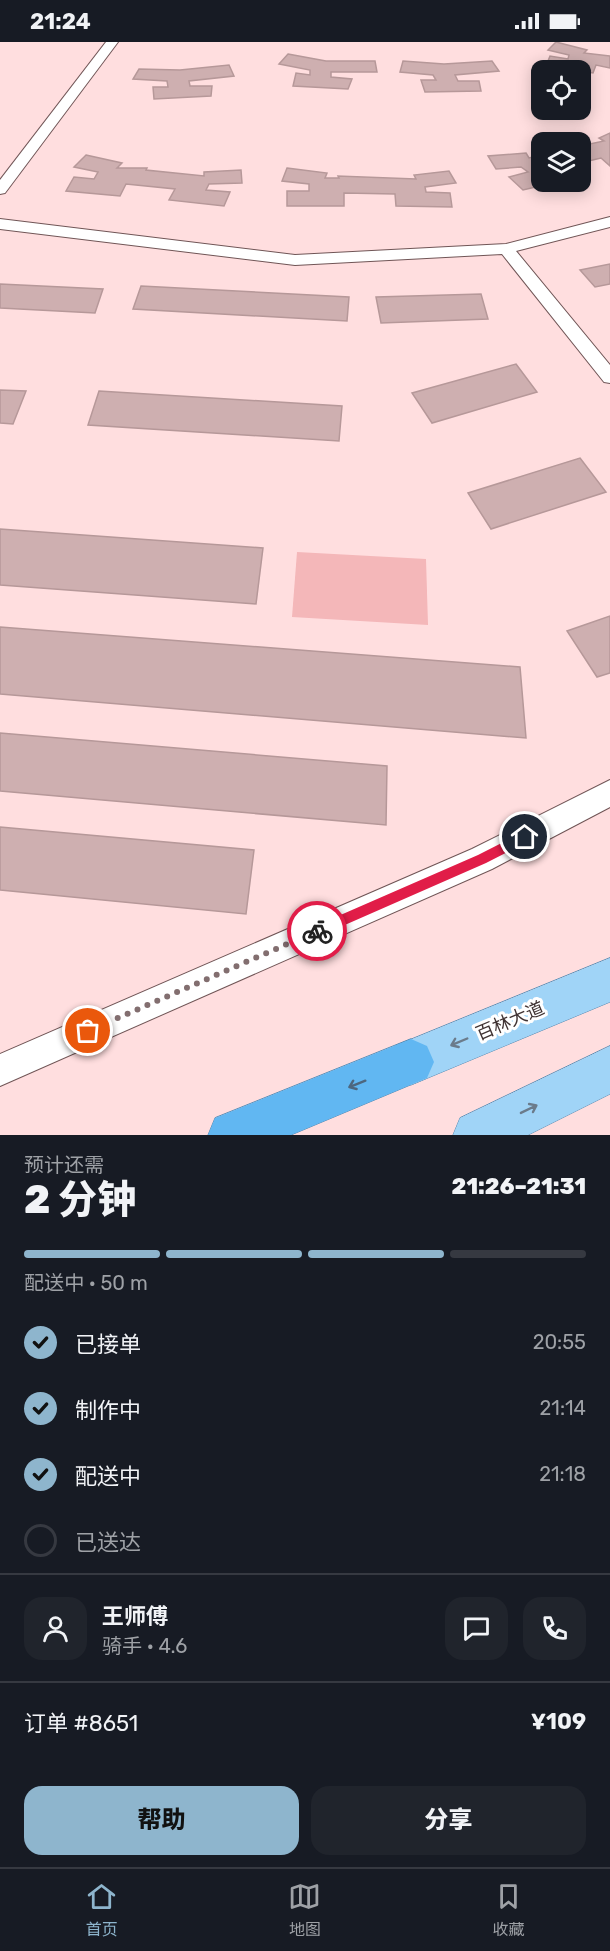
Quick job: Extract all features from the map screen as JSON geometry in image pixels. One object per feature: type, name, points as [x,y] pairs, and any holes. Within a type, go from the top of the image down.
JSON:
[{"type":"highway","points":[[232,1135],[411,1062]]},
{"type":"main road","name":"百林大道","points":[[411,1062],[610,980]]},
{"type":"main road","points":[[477,1135],[610,1070]]},
{"type":"street","points":[[0,190],[112,42]]},
{"type":"street","points":[[0,224],[295,260],[506,249],[610,222]]},
{"type":"street","points":[[506,249],[610,377]]},
{"type":"street","points":[[0,1070],[482,859],[610,794]]},
{"type":"shaded area","points":[[297,552],[426,559],[428,625],[292,617]]},
{"type":"building","points":[[556,42],[587,50],[584,53],[610,56],[610,68],[596,65],[593,73],[591,73],[591,60],[548,60],[550,56],[568,59],[569,55],[548,50]]},
{"type":"building","points":[[288,54],[326,61],[375,61],[377,72],[331,72],[331,77],[352,79],[348,89],[293,86],[296,73],[310,75],[310,70],[279,64]]},
{"type":"building","points":[[403,61],[444,64],[492,61],[499,71],[455,75],[458,81],[479,81],[481,91],[425,92],[421,80],[436,80],[433,75],[400,72]]},
{"type":"building","points":[[229,65],[234,76],[189,81],[190,86],[212,86],[211,96],[154,99],[153,87],[168,87],[167,81],[133,79],[139,69],[180,70]]},
{"type":"building","points":[[610,133],[610,166],[601,158],[591,160],[591,144],[604,141],[599,138]]},
{"type":"building","points":[[526,153],[531,158],[531,188],[523,190],[509,177],[528,172],[521,167],[496,169],[488,156]]},
{"type":"building","points":[[86,155],[122,163],[117,168],[147,168],[146,170],[204,176],[204,172],[241,170],[242,183],[209,184],[206,190],[230,192],[224,206],[169,200],[175,189],[126,184],[120,196],[66,191],[74,177],[94,179],[98,172],[74,167]]},
{"type":"building","points":[[287,168],[327,173],[325,178],[339,178],[338,176],[416,179],[414,175],[449,171],[456,183],[425,187],[426,192],[450,193],[452,207],[396,206],[395,194],[344,193],[344,206],[287,206],[287,191],[309,191],[309,184],[282,181]]},
{"type":"building","points":[[610,264],[610,284],[595,287],[580,270]]},
{"type":"building","points":[[0,284],[103,289],[95,313],[0,308]]},
{"type":"building","points":[[141,286],[349,297],[347,321],[133,309]]},
{"type":"building","points":[[481,294],[488,319],[381,323],[376,297]]},
{"type":"building","points":[[516,364],[537,392],[432,423],[412,393]]},
{"type":"building","points":[[0,390],[26,391],[13,424],[0,423]]},
{"type":"building","points":[[99,391],[342,406],[339,441],[88,425]]},
{"type":"building","points":[[580,458],[606,492],[491,529],[468,493]]},
{"type":"building","points":[[0,529],[263,548],[256,604],[0,585]]},
{"type":"building","points":[[610,616],[610,673],[597,677],[567,631]]},
{"type":"building","points":[[0,627],[520,667],[526,738],[0,694]]},
{"type":"building","points":[[0,733],[387,766],[386,825],[0,791]]},
{"type":"building","points":[[0,827],[254,850],[246,914],[0,890]]},
{"type":"way so far","points":[[88,1031],[317,931]]},
{"type":"route","points":[[317,931],[482,859],[525,837]]}]
